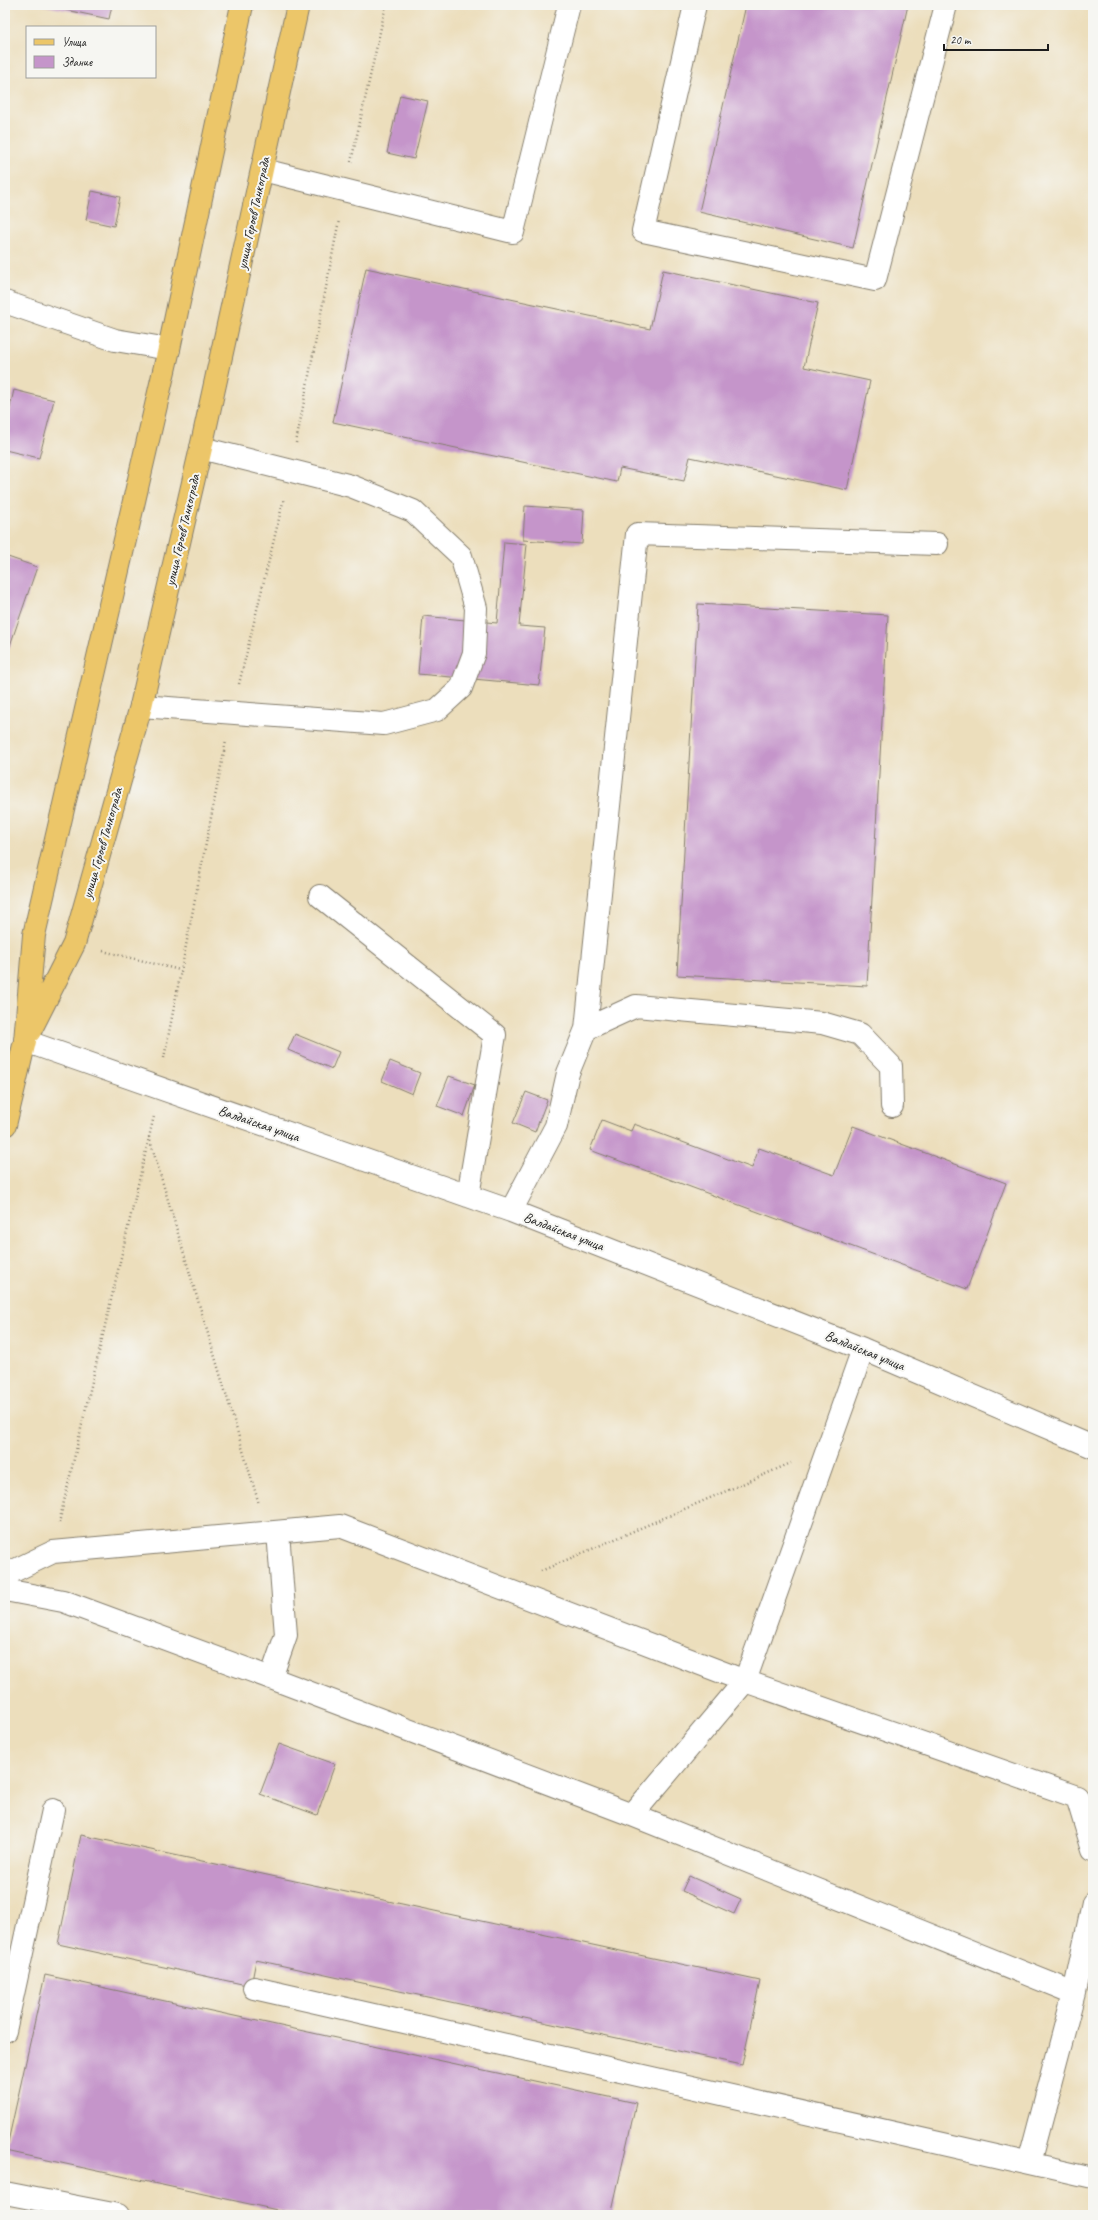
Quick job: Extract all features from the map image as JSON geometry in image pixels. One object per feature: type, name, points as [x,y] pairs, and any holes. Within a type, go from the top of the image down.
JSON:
[{"type":"main road","name":"улица Героев Танкограда","points":[[5,1125],[25,1041],[34,935],[169,349],[242,5]]},
{"type":"main road","name":"улица Героев Танкограда","points":[[25,1041],[74,944],[141,706],[201,448],[298,5]]},
{"type":"street","points":[[263,170],[513,232],[569,5]]},
{"type":"street","points":[[695,5],[644,231],[875,280],[946,5]]},
{"type":"street","points":[[5,302],[115,340],[169,349]]},
{"type":"street","points":[[141,706],[232,714],[384,724],[437,710],[461,688],[474,653],[476,608],[461,556],[413,511],[352,486],[291,472],[201,448]]},
{"type":"street","points":[[511,1210],[556,1126],[568,1073],[586,1029],[637,534],[937,544]]},
{"type":"street","points":[[320,896],[494,1035],[468,1196]]},
{"type":"street","points":[[586,1029],[636,1006],[822,1023],[860,1034],[891,1066],[892,1106]]},
{"type":"street","name":"Валдайская улица","points":[[25,1041],[511,1210],[863,1349],[1093,1446]]},
{"type":"street","points":[[632,1814],[745,1681],[863,1349]]},
{"type":"street","points":[[5,1575],[53,1552],[340,1526],[745,1681],[1077,1797],[1093,1850]]},
{"type":"street","points":[[271,1678],[286,1635],[273,1532]]},
{"type":"street","points":[[5,1590],[63,1601],[632,1814],[1074,1993]]},
{"type":"street","points":[[5,2031],[53,1810]]},
{"type":"street","points":[[1029,2163],[1074,1993],[1093,1903]]},
{"type":"street","points":[[254,1988],[1093,2178]]},
{"type":"street","points":[[5,2193],[118,2215]]},
{"type":"path","points":[[53,1552],[160,1088],[166,1040],[232,714],[291,472],[345,190],[386,5]]},
{"type":"path","points":[[149,1136],[273,1532]]},
{"type":"path","points":[[502,1588],[828,1447]]},
{"type":"building","points":[[42,5],[112,5],[109,19]]},
{"type":"building","points":[[746,5],[908,5],[853,248],[699,212]]},
{"type":"building","points":[[400,95],[428,101],[414,159],[387,153]]},
{"type":"building","points":[[92,191],[120,197],[114,226],[86,220]]},
{"type":"building","points":[[366,268],[650,329],[663,270],[818,303],[804,367],[870,381],[847,490],[690,457],[684,481],[620,468],[617,482],[333,422]]},
{"type":"building","points":[[14,390],[54,400],[39,458],[5,450],[5,428]]},
{"type":"building","points":[[525,506],[584,510],[582,544],[523,540]]},
{"type":"building","points":[[504,542],[527,544],[519,626],[545,628],[539,685],[418,674],[423,616],[497,623]]},
{"type":"building","points":[[5,556],[37,567],[5,660]]},
{"type":"building","points":[[698,604],[888,615],[867,986],[677,975]]},
{"type":"building","points":[[295,1034],[339,1052],[332,1069],[288,1050]]},
{"type":"building","points":[[390,1061],[420,1073],[412,1094],[382,1081]]},
{"type":"building","points":[[449,1076],[475,1085],[464,1116],[437,1106]]},
{"type":"building","points":[[526,1092],[547,1100],[535,1132],[513,1123]]},
{"type":"building","points":[[602,1120],[631,1131],[634,1124],[752,1168],[759,1148],[834,1175],[853,1126],[1006,1183],[967,1289],[590,1150]]},
{"type":"building","points":[[279,1744],[335,1764],[317,1815],[260,1794]]},
{"type":"building","points":[[81,1835],[760,1981],[742,2065],[256,1960],[251,1986],[58,1944]]},
{"type":"building","points":[[689,1876],[741,1899],[734,1914],[682,1891]]},
{"type":"building","points":[[45,1975],[636,2103],[611,2215],[300,2215],[6,2151]]}]
